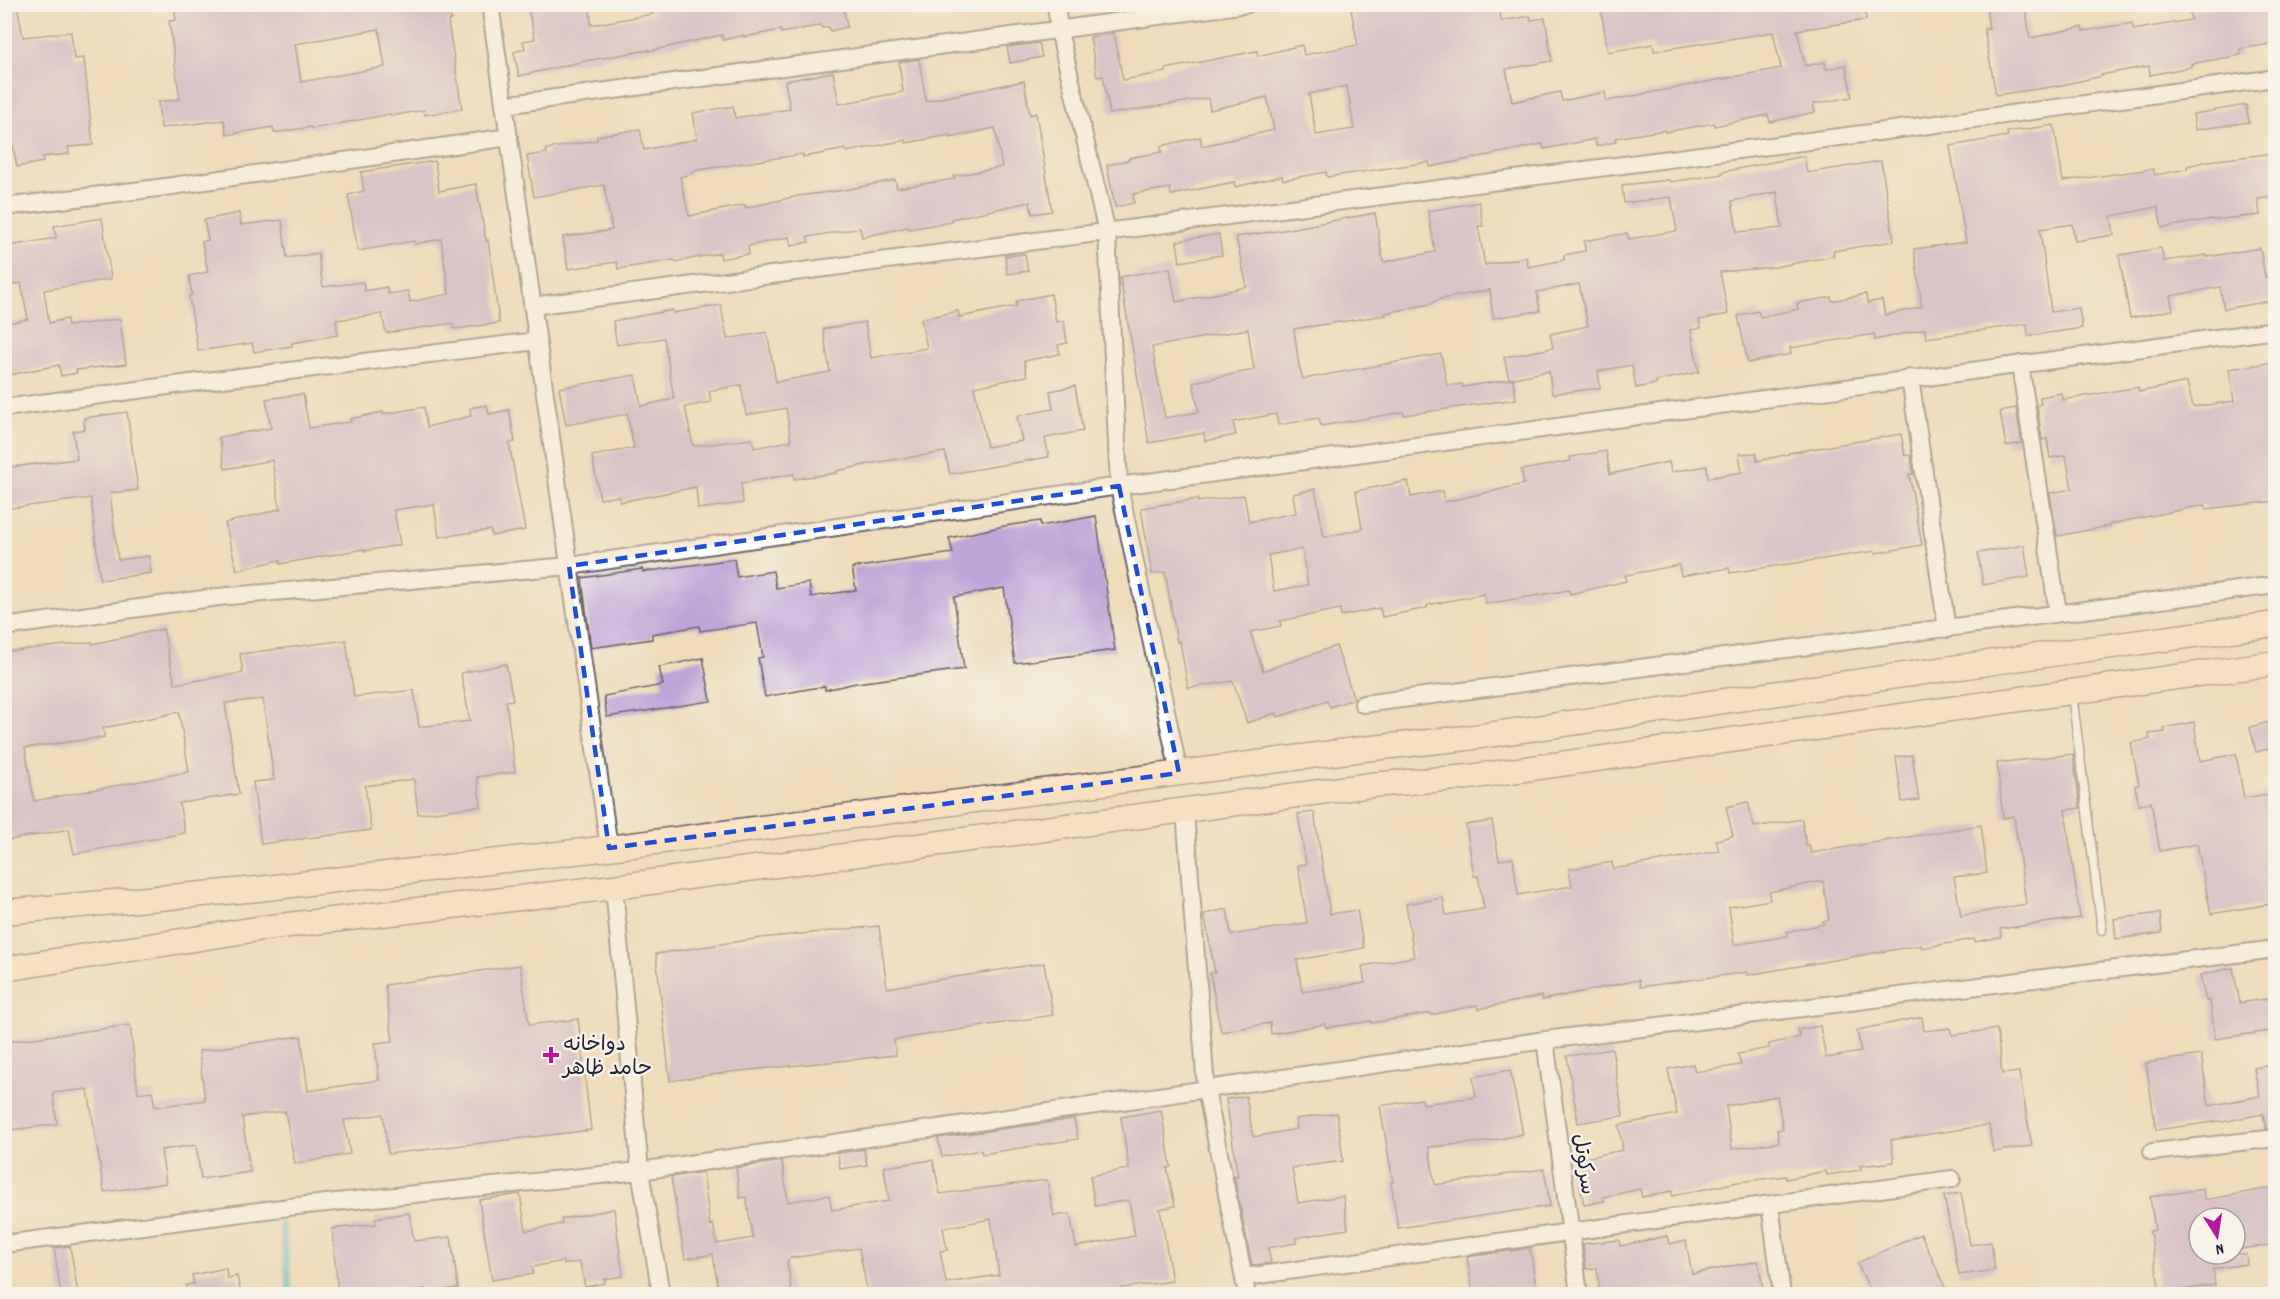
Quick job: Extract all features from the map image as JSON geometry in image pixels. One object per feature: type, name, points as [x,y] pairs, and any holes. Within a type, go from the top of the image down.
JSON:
[{"type":"main road","points":[[4,912],[258,889],[609,848],[1363,748],[1467,738],[2276,624]]},
{"type":"main road","points":[[4,969],[263,928],[614,887],[1371,785],[1469,777],[2071,690],[2276,663]]},
{"type":"main road","points":[[1467,738],[1463,757],[1469,777]]},
{"type":"main road","points":[[1363,748],[1374,761],[1376,768],[1371,785]]},
{"type":"street","points":[[490,4],[609,848]]},
{"type":"street","points":[[1056,4],[1059,31],[1107,232],[1119,486],[1179,773]]},
{"type":"street","points":[[504,105],[1247,4]]},
{"type":"street","points":[[532,306],[1890,131],[2276,78]]},
{"type":"street","points":[[4,207],[158,188],[509,137]]},
{"type":"street","points":[[4,627],[218,597],[569,566],[1119,486],[2276,330]]},
{"type":"street","points":[[4,408],[537,341]]},
{"type":"street","points":[[2020,364],[2058,613]]},
{"type":"street","points":[[1910,378],[1947,629]]},
{"type":"street","points":[[1363,704],[2276,585]]},
{"type":"street","points":[[1185,811],[1206,1089],[1247,1294]]},
{"type":"street","points":[[614,887],[640,1171],[660,1294]]},
{"type":"street","points":[[4,1244],[297,1206],[640,1171],[1545,1040],[2276,949]]},
{"type":"street","name":"سرکوتل","points":[[1545,1040],[1579,1294]]},
{"type":"street","points":[[2152,1152],[2276,1138]]},
{"type":"street","points":[[1245,1277],[1952,1179]]},
{"type":"street","points":[[1770,1205],[1782,1294]]},
{"type":"lane","points":[[2071,690],[2102,930]]},
{"type":"highlighted area","points":[[1119,486],[1179,773],[609,848],[569,566]]},
{"type":"building","points":[[4,4],[17,4],[23,37],[71,32],[74,59],[84,58],[93,145],[68,147],[69,154],[42,157],[43,162],[17,167],[4,100]]},
{"type":"building","points":[[174,4],[231,4],[232,10],[263,4],[448,4],[451,20],[448,21],[462,109],[425,115],[424,110],[391,116],[390,114],[312,129],[311,127],[274,133],[273,127],[227,135],[224,120],[161,128],[158,102],[180,99],[169,21],[176,20]],"holes":[[[379,29],[385,67],[301,82],[295,44]]]},
{"type":"building","points":[[527,4],[590,4],[591,25],[653,14],[651,4],[843,4],[847,27],[830,31],[829,27],[822,28],[821,25],[781,33],[781,30],[723,40],[722,35],[519,76],[514,52],[525,49],[523,41],[535,39]]},
{"type":"building","points":[[1377,4],[1499,4],[1501,21],[1530,16],[1531,20],[1545,18],[1552,61],[1506,69],[1512,102],[1560,92],[1562,101],[1605,92],[1606,101],[1781,68],[1773,32],[1654,51],[1653,44],[1608,52],[1600,4],[1864,4],[1866,20],[1797,30],[1805,66],[1825,62],[1826,69],[1846,65],[1852,97],[1813,104],[1815,112],[1770,122],[1768,115],[1715,126],[1714,123],[1665,132],[1665,130],[1615,138],[1616,142],[1596,146],[1595,139],[1544,149],[1543,144],[1430,167],[1429,162],[1327,177],[1326,172],[1283,180],[1282,176],[1235,187],[1234,182],[1171,195],[1170,188],[1133,194],[1134,203],[1115,207],[1107,165],[1162,152],[1161,146],[1200,137],[1202,146],[1274,130],[1267,97],[1210,110],[1208,98],[1110,114],[1103,76],[1097,77],[1090,37],[1114,33],[1123,80],[1166,72],[1165,69],[1257,51],[1258,56],[1302,45],[1304,55],[1358,45],[1351,10]],"holes":[[[1347,86],[1354,129],[1316,135],[1309,94]]]},
{"type":"building","points":[[1986,4],[2025,4],[2030,38],[2082,27],[2083,31],[2132,23],[2133,30],[2191,20],[2190,12],[2230,4],[2272,4],[2276,43],[2240,49],[2241,55],[2191,64],[2191,67],[2150,75],[2149,66],[2058,86],[1996,95],[1984,29],[1989,29]]},
{"type":"building","points":[[1039,43],[1042,57],[1010,63],[1007,47]]},
{"type":"building","points":[[919,59],[926,101],[1024,81],[1030,115],[1036,113],[1052,211],[1032,214],[1030,202],[951,219],[952,222],[909,229],[908,227],[862,237],[860,228],[807,237],[809,242],[791,246],[789,237],[748,246],[749,254],[721,259],[720,253],[675,262],[674,260],[618,269],[617,262],[568,269],[563,237],[612,230],[604,185],[534,197],[527,156],[547,153],[546,149],[597,140],[597,136],[640,129],[644,150],[697,139],[693,113],[733,106],[735,118],[790,109],[785,81],[833,72],[839,104],[903,92],[899,62]],"holes":[[[995,128],[1002,167],[954,176],[954,179],[897,188],[895,180],[689,216],[680,177],[692,174],[692,171],[803,154],[803,157],[846,149],[846,152],[906,140],[906,143],[950,135],[950,138]]]},
{"type":"building","points":[[2246,105],[2249,122],[2195,130],[2193,114]]},
{"type":"building","points":[[2054,125],[2063,181],[2153,169],[2155,175],[2187,169],[2187,166],[2208,161],[2276,153],[2276,196],[2258,199],[2260,215],[2212,219],[2162,228],[2158,207],[2111,216],[2114,235],[2075,241],[2072,224],[2040,229],[2051,312],[2079,308],[2082,328],[2028,336],[2027,324],[1926,338],[1925,329],[1875,340],[1874,334],[1790,348],[1791,354],[1748,363],[1738,316],[1758,311],[1760,317],[1798,309],[1797,303],[1831,297],[1832,301],[1866,294],[1867,303],[1882,300],[1885,315],[1922,307],[1914,249],[1966,242],[1950,146],[2008,136],[2007,132]]},
{"type":"building","points":[[1804,156],[1807,173],[1881,161],[1894,241],[1833,251],[1834,256],[1775,267],[1720,272],[1728,314],[1699,320],[1701,328],[1691,330],[1699,372],[1656,381],[1656,384],[1636,388],[1632,365],[1598,371],[1600,388],[1552,394],[1549,371],[1509,379],[1504,357],[1553,348],[1550,334],[1588,326],[1579,284],[1537,292],[1540,311],[1493,318],[1490,290],[1441,299],[1431,304],[1385,313],[1386,315],[1294,329],[1299,366],[1303,379],[1441,354],[1447,386],[1462,384],[1462,387],[1513,379],[1516,399],[1404,415],[1403,412],[1321,426],[1319,418],[1278,425],[1276,414],[1233,422],[1236,435],[1205,441],[1204,433],[1149,443],[1120,277],[1170,268],[1176,302],[1247,287],[1236,237],[1375,213],[1383,262],[1435,252],[1428,211],[1479,202],[1483,226],[1478,226],[1485,265],[1526,257],[1528,267],[1564,260],[1564,255],[1585,251],[1584,241],[1627,233],[1629,239],[1677,231],[1671,197],[1624,203],[1622,185],[1669,180],[1670,182],[1723,174],[1722,172]],"holes":[[[1777,192],[1782,228],[1737,232],[1732,201]],[[1248,329],[1254,370],[1193,382],[1199,412],[1165,418],[1152,347]]]},
{"type":"building","points":[[435,161],[439,191],[476,184],[486,241],[488,240],[499,323],[454,329],[453,323],[386,333],[382,314],[336,320],[338,335],[292,343],[292,346],[254,352],[252,343],[198,351],[189,296],[192,295],[189,276],[208,272],[202,242],[208,240],[204,220],[239,213],[241,225],[282,220],[287,258],[318,253],[323,287],[363,282],[365,291],[387,287],[388,294],[408,291],[410,302],[449,294],[441,239],[415,244],[414,241],[358,251],[348,195],[364,191],[361,172]]},
{"type":"building","points":[[102,218],[111,279],[44,290],[49,323],[67,319],[68,326],[120,319],[126,364],[76,370],[77,373],[61,376],[59,365],[4,376],[4,324],[28,319],[21,283],[4,286],[4,247],[56,238],[54,226]]},
{"type":"building","points":[[1219,234],[1222,255],[1180,262],[1177,241]]},
{"type":"building","points":[[2161,248],[2164,261],[2207,255],[2207,257],[2260,248],[2265,277],[2272,276],[2276,300],[2224,309],[2220,287],[2170,296],[2173,310],[2130,318],[2119,255]]},
{"type":"building","points":[[1025,254],[1028,271],[1007,274],[1005,256]]},
{"type":"building","points":[[1051,294],[1056,322],[1064,321],[1067,343],[1058,345],[1060,354],[1024,361],[1027,376],[974,387],[987,447],[1022,441],[1017,416],[1053,409],[1050,391],[1075,386],[1083,431],[1045,438],[1049,457],[950,474],[945,452],[879,462],[836,471],[836,473],[794,479],[794,474],[741,483],[743,503],[698,509],[696,487],[620,502],[619,496],[600,499],[592,456],[634,448],[627,414],[566,425],[559,388],[635,375],[641,406],[674,399],[664,338],[617,345],[613,321],[673,310],[673,313],[721,305],[727,339],[767,332],[776,382],[830,372],[823,329],[865,322],[871,358],[927,348],[921,319],[958,311],[959,317],[1017,306],[1016,301]],"holes":[[[741,385],[746,415],[786,408],[791,441],[754,448],[752,439],[693,446],[685,407],[711,402],[709,391]]]},
{"type":"building","points":[[2276,362],[2276,501],[2206,509],[2205,505],[2057,536],[2050,493],[2072,489],[2066,455],[2050,458],[2047,439],[2042,440],[2037,405],[2041,404],[2040,397],[2062,393],[2063,400],[2138,387],[2139,392],[2187,382],[2193,407],[2234,401],[2229,369]]},
{"type":"building","points":[[303,394],[309,428],[351,422],[350,419],[383,412],[383,414],[424,407],[427,427],[471,416],[470,408],[487,405],[489,414],[509,410],[515,442],[509,443],[525,530],[492,536],[490,530],[439,537],[434,504],[394,510],[400,545],[280,564],[280,560],[237,570],[225,523],[280,509],[272,460],[225,469],[219,437],[271,428],[266,399]]},
{"type":"building","points":[[2016,408],[2022,443],[2006,446],[2000,411]]},
{"type":"building","points":[[127,412],[138,490],[110,493],[118,560],[149,556],[151,573],[100,580],[91,498],[4,509],[4,468],[77,459],[73,431],[85,429],[84,418]]},
{"type":"building","points":[[1901,434],[1905,456],[1911,455],[1913,474],[1909,474],[1922,545],[1730,573],[1729,568],[1681,576],[1679,565],[1625,575],[1626,581],[1570,594],[1569,590],[1486,604],[1484,594],[1427,605],[1427,608],[1382,617],[1380,608],[1341,616],[1340,609],[1280,621],[1281,626],[1250,632],[1263,671],[1336,646],[1354,699],[1330,707],[1327,701],[1278,717],[1276,713],[1247,723],[1233,681],[1188,688],[1180,641],[1177,642],[1165,572],[1152,574],[1141,508],[1244,495],[1249,522],[1296,513],[1293,494],[1315,489],[1324,537],[1362,529],[1356,491],[1408,481],[1411,497],[1443,491],[1445,502],[1524,484],[1521,470],[1571,461],[1570,457],[1606,451],[1610,474],[1669,462],[1671,472],[1707,466],[1708,478],[1742,472],[1739,454],[1756,453],[1757,461],[1789,453]],"holes":[[[1302,549],[1308,585],[1274,591],[1268,555]]]},
{"type":"building","points":[[1096,516],[1115,650],[1015,663],[1004,588],[954,597],[964,669],[856,683],[825,690],[825,686],[765,697],[758,658],[763,657],[757,623],[700,631],[699,626],[652,634],[652,639],[591,648],[582,578],[734,559],[737,577],[773,571],[776,588],[809,583],[811,597],[856,590],[852,568],[953,553],[949,538],[1004,526],[1040,521],[1041,526]]},
{"type":"building","points":[[2024,545],[2029,577],[1983,585],[1978,553]]},
{"type":"building","points":[[163,629],[175,684],[243,673],[240,654],[346,640],[354,697],[414,690],[419,727],[470,721],[461,673],[506,664],[513,700],[506,701],[515,772],[477,777],[481,806],[418,814],[414,779],[365,786],[371,830],[261,844],[253,782],[274,780],[263,699],[225,703],[239,794],[179,803],[185,833],[74,854],[69,829],[4,841],[4,652],[92,642],[92,644]],"holes":[[[179,712],[189,772],[34,801],[25,748],[104,737],[103,728]]]},
{"type":"building","points":[[703,658],[711,701],[607,717],[604,696],[663,685],[659,667]]},
{"type":"building","points":[[2194,722],[2200,761],[2236,754],[2244,798],[2276,793],[2276,903],[2211,914],[2197,844],[2160,851],[2151,802],[2139,805],[2135,786],[2139,785],[2131,743],[2150,739],[2149,734],[2165,732],[2164,728]]},
{"type":"building","points":[[2270,722],[2276,747],[2256,752],[2250,727]]},
{"type":"building","points":[[2073,754],[2080,808],[2065,810],[2080,918],[2000,929],[2001,937],[1975,942],[1974,939],[1922,948],[1921,945],[1747,975],[1747,972],[1640,987],[1639,980],[1542,1000],[1541,996],[1478,1009],[1477,1005],[1431,1015],[1431,1013],[1326,1028],[1325,1024],[1271,1034],[1270,1023],[1221,1032],[1210,973],[1215,972],[1204,914],[1227,909],[1231,935],[1307,923],[1298,865],[1306,864],[1298,814],[1314,812],[1330,914],[1357,910],[1364,948],[1297,960],[1302,992],[1365,983],[1362,966],[1414,957],[1406,904],[1443,898],[1446,915],[1484,909],[1478,876],[1474,876],[1466,825],[1492,821],[1499,860],[1513,858],[1518,895],[1572,886],[1569,869],[1612,862],[1613,869],[1719,851],[1716,840],[1733,836],[1726,807],[1748,802],[1754,827],[1802,819],[1806,846],[1809,845],[1811,853],[1981,825],[1987,873],[1954,877],[1961,916],[2026,904],[2014,816],[2003,818],[1997,763]],"holes":[[[1823,881],[1829,920],[1823,921],[1824,924],[1787,932],[1788,936],[1734,945],[1729,907],[1770,900],[1769,892]]]},
{"type":"building","points":[[1912,755],[1919,800],[1902,802],[1896,757]]},
{"type":"building","points":[[2160,913],[2162,933],[2116,939],[2114,919]]},
{"type":"building","points":[[879,926],[887,988],[1044,963],[1053,1015],[894,1040],[896,1055],[731,1072],[670,1081],[656,954],[761,938]]},
{"type":"building","points":[[520,965],[529,1025],[578,1019],[591,1130],[388,1154],[383,1114],[344,1120],[350,1154],[295,1164],[285,1111],[242,1117],[250,1172],[201,1179],[196,1145],[161,1150],[166,1183],[104,1192],[88,1089],[53,1093],[57,1124],[4,1131],[4,1042],[130,1025],[138,1093],[152,1091],[155,1107],[205,1100],[199,1051],[301,1036],[308,1091],[379,1080],[375,1043],[393,1041],[385,985]]},
{"type":"building","points":[[2233,968],[2240,1003],[2276,997],[2276,1030],[2215,1039],[2210,1000],[2206,1001],[2200,975]]},
{"type":"building","points":[[1922,1017],[1924,1031],[1950,1028],[1952,1035],[1997,1029],[2002,1074],[2019,1072],[2032,1146],[1993,1152],[1989,1125],[1891,1140],[1894,1162],[1860,1166],[1861,1170],[1827,1175],[1826,1171],[1786,1179],[1786,1176],[1738,1182],[1672,1196],[1672,1191],[1642,1197],[1640,1189],[1603,1197],[1604,1201],[1584,1205],[1575,1160],[1623,1150],[1619,1125],[1677,1114],[1668,1069],[1693,1064],[1695,1072],[1741,1065],[1738,1054],[1769,1048],[1769,1044],[1800,1037],[1798,1030],[1820,1026],[1826,1058],[1861,1052],[1857,1030]],"holes":[[[1777,1096],[1783,1129],[1777,1130],[1779,1142],[1732,1149],[1726,1106]]]},
{"type":"building","points":[[1612,1049],[1623,1116],[1578,1123],[1567,1056]]},
{"type":"building","points":[[2201,1055],[2209,1106],[2260,1096],[2254,1068],[2276,1064],[2276,1128],[2266,1129],[2263,1114],[2222,1122],[2156,1130],[2146,1063]]},
{"type":"building","points":[[1510,1070],[1523,1134],[1485,1142],[1429,1147],[1435,1185],[1544,1169],[1550,1206],[1398,1228],[1380,1106],[1422,1099],[1423,1104],[1476,1097],[1473,1077]]},
{"type":"building","points":[[1246,1096],[1253,1137],[1297,1129],[1296,1119],[1337,1113],[1343,1161],[1292,1168],[1298,1203],[1343,1196],[1348,1229],[1295,1238],[1296,1243],[1268,1248],[1271,1263],[1252,1265],[1234,1177],[1238,1177],[1226,1099]]},
{"type":"building","points":[[1161,1110],[1171,1167],[1167,1168],[1175,1206],[1160,1209],[1172,1281],[1122,1288],[1124,1294],[868,1294],[859,1248],[791,1258],[787,1261],[792,1294],[719,1294],[713,1254],[685,1259],[671,1177],[703,1172],[710,1225],[713,1224],[717,1244],[753,1238],[746,1197],[740,1198],[736,1168],[782,1161],[788,1202],[829,1195],[832,1210],[889,1201],[884,1167],[933,1160],[940,1194],[1047,1180],[1054,1216],[1070,1214],[1076,1247],[1135,1236],[1129,1200],[1095,1206],[1090,1176],[1129,1169],[1121,1117]],"holes":[[[991,1219],[999,1275],[946,1283],[940,1251],[947,1250],[943,1228]]]},
{"type":"building","points":[[1074,1119],[1078,1139],[982,1154],[981,1150],[942,1157],[938,1138]]},
{"type":"building","points":[[864,1149],[867,1165],[840,1169],[838,1153]]},
{"type":"building","points":[[2276,1187],[2276,1244],[2247,1248],[2247,1206],[2187,1206],[2187,1266],[2233,1266],[2213,1269],[2215,1285],[2160,1293],[2150,1231],[2155,1230],[2150,1197],[2203,1189],[2205,1200]]},
{"type":"building","points":[[1961,1193],[1970,1245],[1991,1242],[1995,1270],[1959,1275],[1944,1196]]},
{"type":"building","points":[[520,1194],[526,1231],[562,1224],[561,1219],[614,1209],[623,1276],[604,1279],[605,1283],[585,1287],[580,1262],[564,1264],[563,1261],[532,1267],[533,1274],[492,1280],[479,1200]]},
{"type":"building","points":[[409,1213],[414,1241],[451,1237],[458,1288],[425,1292],[425,1289],[399,1294],[338,1294],[332,1229],[376,1224],[375,1218]]},
{"type":"building","points":[[1921,1234],[1948,1294],[1872,1294],[1857,1263]]},
{"type":"building","points":[[1667,1236],[1669,1244],[1686,1241],[1692,1274],[1758,1261],[1764,1294],[1685,1294],[1684,1288],[1643,1294],[1600,1294],[1597,1268],[1586,1269],[1583,1244],[1619,1240],[1620,1246]]},
{"type":"building","points":[[70,1246],[78,1294],[61,1294],[54,1248]]},
{"type":"building","points":[[1530,1248],[1537,1294],[1473,1294],[1467,1257]]},
{"type":"building","points":[[226,1268],[227,1278],[237,1276],[241,1294],[187,1294],[186,1285],[194,1284],[192,1275]]},
{"type":"waterway","points":[[282,1226],[290,1294]]},
{"type":"place","name":"دواخانه حامد ظاهر","points":[[551,1055]]}]
